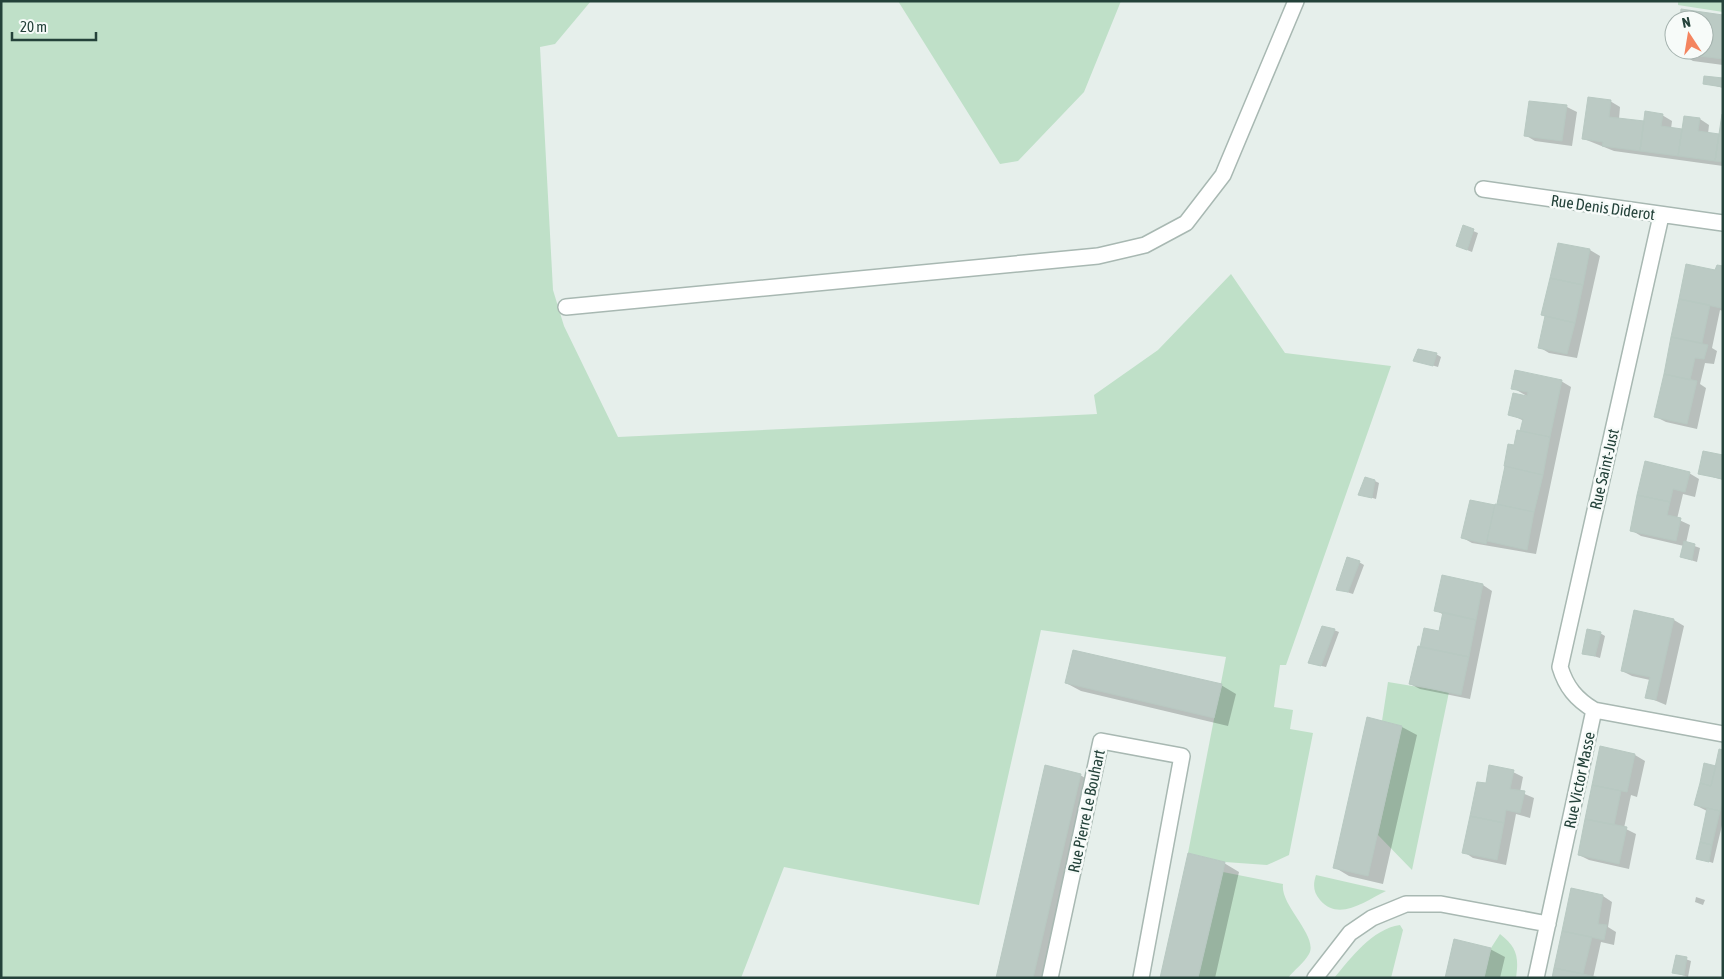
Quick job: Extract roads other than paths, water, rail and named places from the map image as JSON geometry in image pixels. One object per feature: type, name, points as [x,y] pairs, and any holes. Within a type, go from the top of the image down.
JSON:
[{"type":"street","points":[[566,307],[1098,256],[1145,245],[1186,223],[1223,175],[1296,1]]},
{"type":"street","name":"Rue Denis Diderot","points":[[1483,189],[1660,216],[1723,223]]},
{"type":"street","name":"Rue Saint-Just","points":[[1594,710],[1580,702],[1565,684],[1560,667],[1660,216]]},
{"type":"street","name":"Rue Victor Masse","points":[[1536,978],[1594,710],[1723,734]]},
{"type":"street","name":"Rue Pierre Le Bouhart","points":[[1050,978],[1101,740],[1182,756],[1141,978]]},
{"type":"street","points":[[1315,978],[1350,933],[1372,918],[1406,904],[1441,904],[1548,924]]}]
